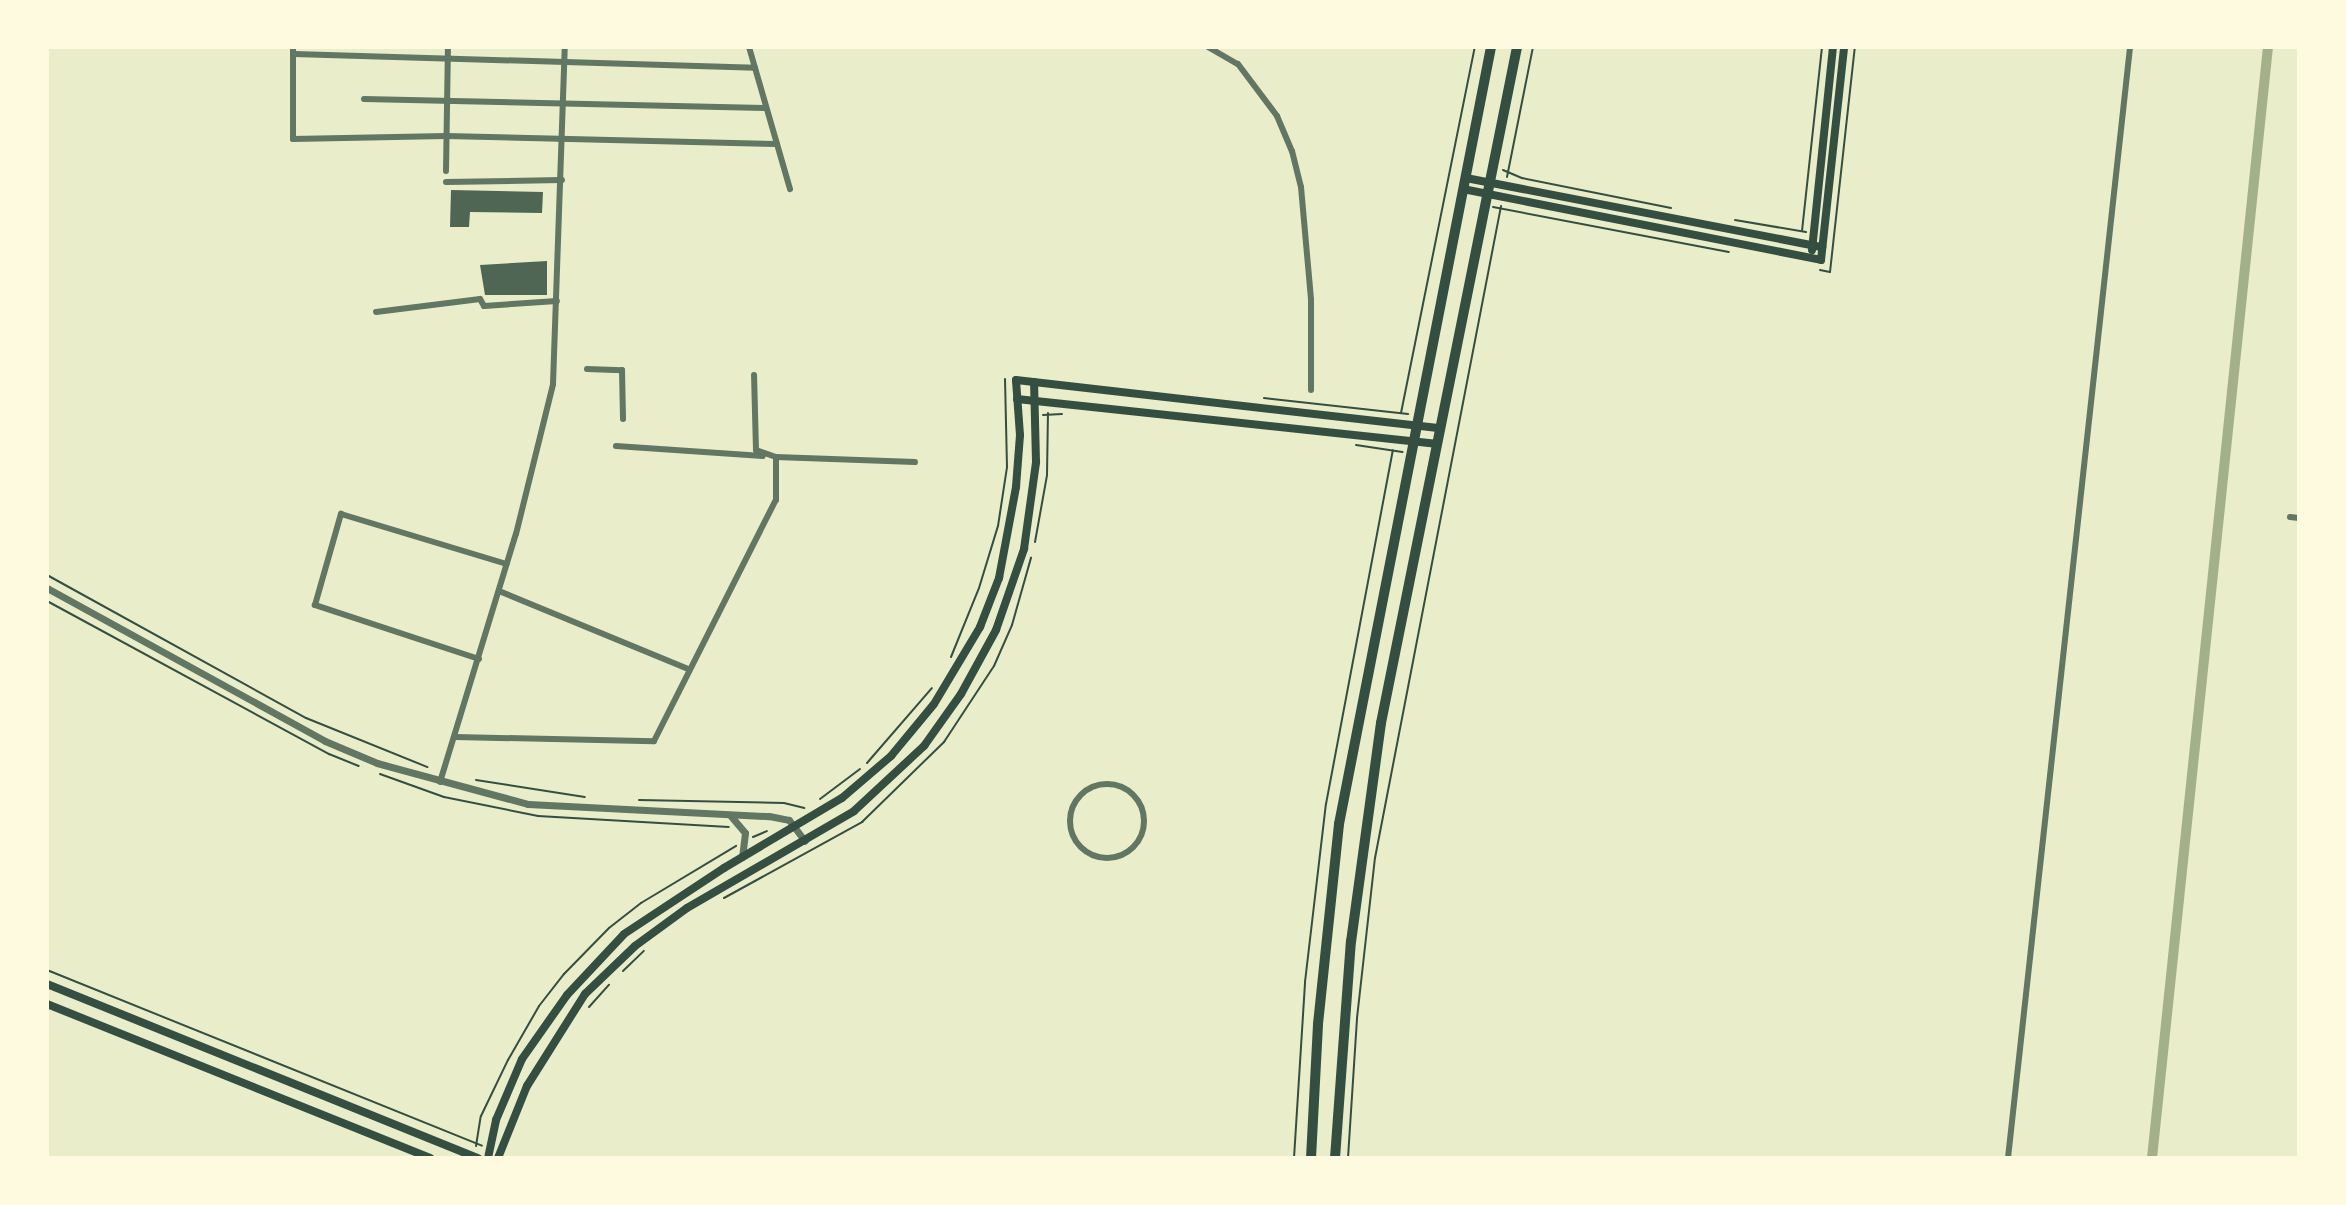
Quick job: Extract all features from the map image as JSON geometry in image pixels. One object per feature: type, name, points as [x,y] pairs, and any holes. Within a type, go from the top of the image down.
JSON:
[{"type":"main road","points":[[1311,1158],[1318,1024],[1339,824],[1491,47]]},
{"type":"main road","points":[[1335,1158],[1339,1072],[1361,856],[1381,723],[1517,47]]},
{"type":"main road","points":[[1810,263],[1833,47]]},
{"type":"main road","points":[[1489,188],[1503,196],[1810,263],[1821,260],[1843,47]]},
{"type":"main road","points":[[1464,189],[1505,186],[1822,247]]},
{"type":"main road","points":[[489,1153],[496,1120],[522,1059],[566,995],[624,934],[778,836],[792,823],[842,798],[891,755],[961,663],[999,578],[1016,487],[1016,380],[1440,428]]},
{"type":"main road","points":[[498,1158],[527,1086],[585,994],[635,946],[687,908],[854,811],[924,746],[989,646],[1024,549],[1036,461],[1034,382]]},
{"type":"main road","points":[[1017,399],[1436,444]]},
{"type":"main road","points":[[47,984],[476,1157]]},
{"type":"main road","points":[[47,1004],[430,1158]]},
{"type":"street","points":[[446,171],[448,47]]},
{"type":"street","points":[[440,782],[507,564],[554,384],[565,47]]},
{"type":"street","points":[[749,47],[790,189]]},
{"type":"street","points":[[1208,47],[1238,64],[1277,117],[1292,151],[1301,187],[1311,300],[1311,390]]},
{"type":"street","points":[[2008,1158],[2130,47]]},
{"type":"street","points":[[755,68],[448,60],[295,49],[293,139],[446,136],[563,141],[777,144]]},
{"type":"street","points":[[364,99],[447,102],[564,100],[766,108]]},
{"type":"street","points":[[446,182],[562,180]]},
{"type":"street","points":[[376,312],[480,299],[484,306],[557,301]]},
{"type":"street","points":[[587,369],[622,370],[623,419]]},
{"type":"street","points":[[754,375],[756,450],[763,456]]},
{"type":"street","points":[[616,446],[776,457],[915,462]]},
{"type":"street","points":[[455,737],[654,741],[688,669],[776,500],[776,457]]},
{"type":"street","points":[[479,659],[315,605],[341,514],[507,564]]},
{"type":"street","points":[[2290,517],[2299,519]]},
{"type":"street","points":[[47,588],[325,741],[440,782],[528,804],[730,814],[792,823],[805,841]]},
{"type":"street","points":[[499,591],[688,669]]},
{"type":"street","points":[[1121,786],[1139,801],[1143,811],[1142,834],[1127,852],[1115,857],[1090,853],[1073,835],[1072,810],[1087,790],[1121,786]]},
{"type":"street","points":[[730,814],[741,825],[745,841],[742,857]]},
{"type":"path","points":[[1399,424],[1475,47]]},
{"type":"path","points":[[1505,186],[1534,47]]},
{"type":"path","points":[[1801,243],[1822,47]]},
{"type":"path","points":[[1810,263],[1830,272],[1855,47]]},
{"type":"path","points":[[1452,162],[1468,165]]},
{"type":"path","points":[[1493,169],[1508,171],[1521,178],[1679,209]]},
{"type":"path","points":[[1445,195],[1464,189]]},
{"type":"path","points":[[1348,1158],[1357,1018],[1375,858],[1503,196]]},
{"type":"path","points":[[1486,205],[1732,253]]},
{"type":"path","points":[[1730,219],[1813,232]]},
{"type":"path","points":[[1824,233],[1835,233]]},
{"type":"path","points":[[950,658],[979,588],[998,526],[1007,467],[1003,380]]},
{"type":"path","points":[[1034,545],[1046,475],[1049,414],[1047,402]]},
{"type":"path","points":[[1035,415],[1064,414]]},
{"type":"path","points":[[1003,419],[1018,417]]},
{"type":"path","points":[[1294,1158],[1305,982],[1326,804],[1395,439]]},
{"type":"path","points":[[1353,445],[1410,454]]},
{"type":"path","points":[[1433,460],[1449,465]]},
{"type":"path","points":[[718,901],[830,843],[896,792],[943,741],[994,666],[1012,625],[1031,558]]},
{"type":"path","points":[[47,575],[306,718],[443,772]]},
{"type":"path","points":[[47,601],[329,754],[364,768]]},
{"type":"path","points":[[815,802],[866,765],[939,679]]},
{"type":"path","points":[[376,772],[444,797],[538,816],[741,825]]},
{"type":"path","points":[[474,780],[595,798]]},
{"type":"path","points":[[635,800],[784,803],[806,809],[792,823]]},
{"type":"path","points":[[476,1157],[481,1116],[508,1060],[564,974],[608,928],[641,903],[745,841],[773,828],[778,836]]},
{"type":"path","points":[[821,831],[830,843]]},
{"type":"path","points":[[786,851],[793,863]]},
{"type":"path","points":[[619,975],[653,944]]},
{"type":"path","points":[[47,970],[476,1144],[489,1153]]},
{"type":"path","points":[[580,1016],[611,983]]},
{"type":"building","points":[[451,190],[543,192],[542,213],[470,212],[469,227],[450,227]]},
{"type":"building","points":[[547,261],[547,295],[485,295],[480,265]]},
{"type":"waterway","points":[[2152,1158],[2268,47]]}]
